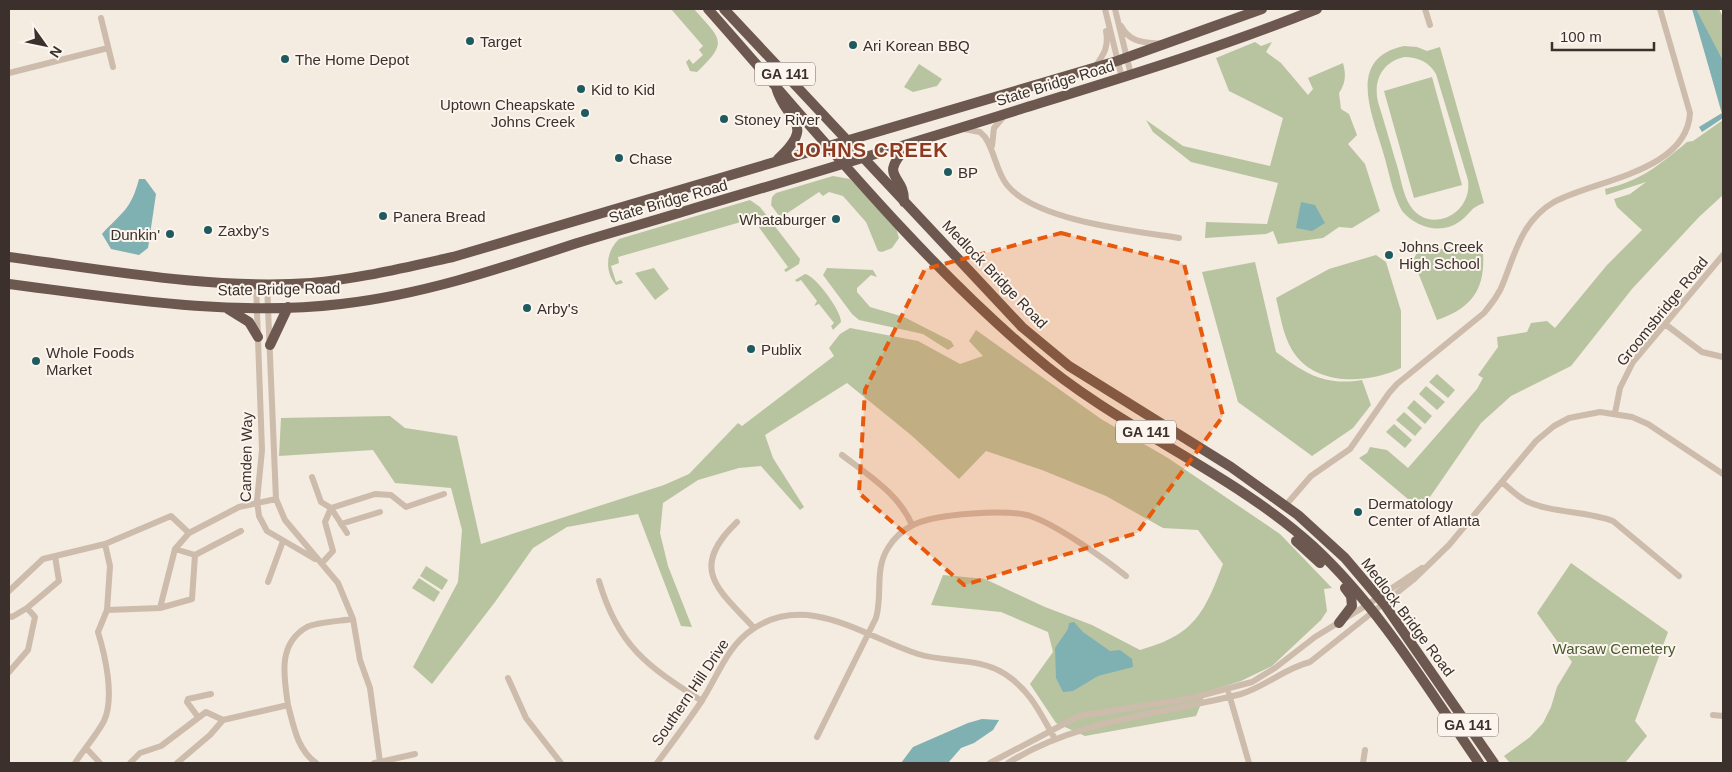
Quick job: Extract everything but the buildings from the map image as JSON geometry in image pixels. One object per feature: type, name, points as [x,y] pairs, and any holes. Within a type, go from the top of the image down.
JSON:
[{"type":"highway","name":"Medlock Bridge Road","points":[[708,9],[845,164],[979,308],[1062,378],[1258,503],[1313,547],[1370,609],[1478,763]]},
{"type":"highway","name":"Medlock Bridge Road","points":[[724,9],[862,159],[1022,327],[1069,366],[1231,467],[1285,506],[1345,558],[1381,601],[1494,763]]},
{"type":"highway","name":"State Bridge Road","points":[[9,258],[220,284],[313,283],[378,274],[453,257],[1122,60],[1262,9]]},
{"type":"highway","name":"State Bridge Road","points":[[9,284],[163,302],[222,306],[288,307],[339,304],[390,297],[473,277],[587,240],[862,159],[1250,36],[1317,9]]},
{"type":"highway","points":[[775,84],[779,99],[795,119],[798,130],[792,146],[776,161]]},
{"type":"highway","points":[[904,202],[904,192],[894,178],[894,164],[897,155],[909,144]]},
{"type":"highway","points":[[222,306],[244,317],[258,337]]},
{"type":"highway","points":[[270,345],[288,307]]},
{"type":"highway","name":"Medlock Bridge Road","points":[[1281,520],[1293,538],[1351,596],[1352,606],[1339,622]]},
{"type":"street","points":[[1105,9],[1107,20],[1127,76]]},
{"type":"street","points":[[1115,9],[1122,60]]},
{"type":"street","points":[[1425,9],[1430,24]]},
{"type":"street","points":[[1285,506],[1311,476],[1350,448],[1393,388],[1484,313],[1503,284],[1521,237],[1539,214],[1568,195],[1640,171],[1669,151],[1682,138],[1689,127],[1690,113],[1660,9]]},
{"type":"street","points":[[1116,17],[1124,31],[1137,42],[1165,44]]},
{"type":"street","points":[[101,18],[113,67]]},
{"type":"street","points":[[1095,67],[1106,51],[1108,44],[1104,26],[1107,20]]},
{"type":"street","points":[[9,73],[108,48]]},
{"type":"street","points":[[1006,114],[994,128],[992,147],[998,169],[1007,185],[1024,201],[1055,214],[1124,230],[1180,238]]},
{"type":"street","points":[[960,128],[980,132],[992,147]]},
{"type":"street","name":"Groomsbridge Road","points":[[1615,413],[1620,388],[1627,371],[1723,255]]},
{"type":"street","points":[[262,284],[262,307]]},
{"type":"street","name":"Camden Way","points":[[262,284],[262,307],[258,337],[262,450],[257,504],[258,516],[268,531],[322,564]]},
{"type":"street","name":"Camden Way","points":[[262,307],[270,345],[276,499],[285,520],[322,564]]},
{"type":"street","points":[[1665,324],[1702,352],[1723,357]]},
{"type":"street","points":[[990,763],[1079,716],[1192,698],[1243,693],[1296,666],[1310,662],[1370,609],[1433,560],[1449,545],[1536,441],[1554,426],[1584,414],[1615,413],[1648,424],[1723,474]]},
{"type":"street","points":[[842,455],[896,498],[907,511],[912,525]]},
{"type":"street","points":[[312,477],[321,502],[331,508],[347,533]]},
{"type":"street","points":[[1502,482],[1526,501],[1613,521],[1679,576]]},
{"type":"street","points":[[415,754],[377,762],[370,688],[360,660],[353,619],[338,584],[322,564],[334,551],[325,522],[331,508],[376,494],[391,495],[406,507],[444,494]]},
{"type":"street","points":[[160,608],[174,550],[189,532],[239,507],[276,499]]},
{"type":"street","points":[[341,524],[380,512]]},
{"type":"street","points":[[817,737],[879,608],[878,576],[883,557],[895,539],[912,525],[934,519],[1002,512],[1023,514],[1044,523],[1126,576]]},
{"type":"street","points":[[9,591],[43,559],[105,544],[171,516],[189,532]]},
{"type":"street","points":[[737,522],[716,546],[712,558],[712,572],[720,591],[754,628]]},
{"type":"street","points":[[174,550],[195,555],[241,531]]},
{"type":"street","points":[[268,582],[283,541]]},
{"type":"street","points":[[75,763],[105,719],[109,686],[106,658],[98,632],[107,610],[110,566],[105,544]]},
{"type":"street","points":[[107,610],[160,608],[192,599],[195,555]]},
{"type":"street","points":[[10,618],[27,608],[59,581],[55,556]]},
{"type":"street","points":[[599,581],[612,619],[634,650],[657,672],[702,701]]},
{"type":"street","points":[[9,672],[28,650],[35,617],[27,608]]},
{"type":"street","points":[[1008,763],[1055,739],[1088,728],[1229,693],[1275,668],[1315,637],[1339,622],[1370,609]]},
{"type":"street","name":"Southern Hill Drive","points":[[657,763],[702,701],[729,652],[754,628],[778,617],[807,614],[830,618],[918,654],[977,662],[1004,673],[1021,685],[1035,700],[1055,739]]},
{"type":"street","points":[[316,763],[303,750],[296,735],[288,705],[283,667],[290,644],[308,627],[353,619]]},
{"type":"street","points":[[508,678],[526,718],[561,763]]},
{"type":"street","points":[[1229,693],[1249,763]]},
{"type":"street","points":[[198,717],[187,702],[188,699],[211,694]]},
{"type":"street","points":[[178,763],[210,735],[223,720],[288,705]]},
{"type":"street","points":[[130,763],[140,753],[160,746],[206,712],[223,720]]},
{"type":"street","points":[[1713,715],[1723,716]]},
{"type":"street","points":[[86,748],[100,763]]},
{"type":"street","points":[[1363,763],[1365,750]]},
{"type":"highlighted area","points":[[1061,233],[1184,264],[1223,416],[1137,533],[964,585],[859,493],[865,390],[925,269]]},
{"type":"green space","points":[[671,9],[694,9],[710,27],[718,40],[714,53],[697,72],[690,71],[686,62],[689,59],[693,64],[703,55],[699,50],[703,46]]},
{"type":"green space","points":[[1693,9],[1719,9],[1723,17],[1723,118]]},
{"type":"green space","points":[[1255,42],[1261,46],[1272,42],[1266,52],[1281,63],[1308,95],[1313,89],[1308,78],[1343,63],[1345,78],[1339,93],[1341,109],[1349,114],[1357,135],[1348,144],[1365,164],[1380,211],[1352,228],[1339,227],[1323,238],[1278,244],[1273,231],[1266,234],[1205,238],[1206,222],[1267,224],[1278,183],[1191,162],[1153,132],[1146,120],[1183,146],[1270,166],[1283,118],[1229,91],[1216,58]]},
{"type":"green space","points":[[1404,46],[1417,47],[1427,51],[1440,47],[1484,203],[1475,207],[1463,219],[1452,226],[1436,228],[1421,225],[1402,211],[1396,197],[1373,121],[1368,89],[1369,75],[1375,62],[1386,52]],"holes":[[[1409,57],[1426,63],[1436,74],[1468,180],[1468,193],[1463,204],[1456,212],[1446,218],[1436,220],[1425,218],[1416,212],[1408,202],[1378,102],[1378,80],[1385,68],[1396,60]]]},
{"type":"green space","points":[[919,64],[942,79],[937,86],[913,92],[904,87]]},
{"type":"green space","points":[[1432,77],[1462,185],[1414,198],[1384,91]]},
{"type":"green space","points":[[1723,120],[1723,195],[1699,217],[1632,289],[1571,366],[1511,396],[1481,423],[1421,510],[1359,458],[1367,453],[1370,447],[1387,450],[1408,468],[1477,389],[1483,378],[1478,375],[1498,347],[1497,337],[1527,332],[1531,323],[1547,321],[1555,328],[1607,265],[1642,230],[1617,207],[1614,199],[1630,194],[1646,182],[1606,195],[1605,189],[1640,177],[1687,142],[1693,141]]},
{"type":"green space","points":[[833,176],[850,179],[896,228],[899,238],[892,248],[882,252],[878,251],[866,222],[843,196],[829,192],[823,196],[819,192],[786,214],[789,219],[780,217],[771,205],[772,197],[776,193]]},
{"type":"green space","points":[[750,200],[760,207],[800,259],[799,264],[786,272],[784,270],[788,267],[755,222],[751,225],[748,220],[618,257],[619,263],[611,266],[616,282],[621,280],[623,283],[616,285],[612,279],[608,267],[609,255],[619,239]]},
{"type":"green space","points":[[1482,242],[1483,270],[1477,291],[1462,308],[1437,320],[1413,260],[1417,253]]},
{"type":"green space","points":[[1376,255],[1386,262],[1401,311],[1401,368],[1373,377],[1358,379],[1342,379],[1314,371],[1302,362],[1292,350],[1286,338],[1276,298],[1329,269]]},
{"type":"green space","points":[[1255,262],[1276,352],[1306,372],[1326,380],[1362,380],[1371,405],[1353,428],[1312,456],[1238,402],[1202,272]]},
{"type":"green space","points":[[654,268],[669,289],[655,300],[635,273]]},
{"type":"green space","points":[[827,268],[873,270],[877,277],[871,275],[857,288],[857,292],[870,307],[904,317],[951,341],[954,346],[948,350],[923,334],[859,320],[852,314],[823,275]]},
{"type":"green space","points":[[805,274],[821,287],[837,310],[841,322],[833,330],[831,326],[834,323],[819,304],[814,306],[817,301],[801,280],[797,282],[795,280]]},
{"type":"green space","points":[[850,328],[918,341],[960,364],[983,356],[969,341],[976,330],[1101,419],[1168,458],[1280,534],[1332,588],[1324,589],[1327,611],[1321,620],[1272,666],[1241,681],[1206,692],[1196,716],[1085,736],[1056,723],[1030,684],[1053,652],[1048,632],[1001,612],[931,605],[943,575],[985,579],[1045,607],[1092,625],[1140,650],[1173,637],[1195,620],[1210,596],[1223,564],[1198,530],[1163,528],[1106,496],[1042,470],[986,451],[959,479],[911,435],[847,383],[765,435],[773,458],[804,507],[800,510],[761,466],[739,468],[698,480],[663,503],[660,533],[668,566],[692,627],[681,626],[638,514],[567,527],[533,548],[495,602],[432,684],[413,667],[458,582],[462,530],[451,488],[395,483],[373,450],[279,456],[281,418],[390,416],[405,428],[457,436],[481,544],[664,485],[689,474],[738,423],[742,426],[834,356],[829,348],[840,334]]},
{"type":"green space","points":[[1437,374],[1455,390],[1448,398],[1429,382]]},
{"type":"green space","points":[[1426,386],[1445,402],[1437,410],[1419,394]]},
{"type":"green space","points":[[1414,400],[1432,416],[1425,424],[1407,408]]},
{"type":"green space","points":[[1404,412],[1422,428],[1415,436],[1396,420]]},
{"type":"green space","points":[[1394,424],[1412,440],[1405,448],[1386,432]]},
{"type":"green space","name":"Warsaw Cemetery","points":[[1571,563],[1668,632],[1635,721],[1647,736],[1625,763],[1510,763],[1504,756],[1530,737],[1543,723],[1551,707],[1557,687],[1572,662],[1537,613]]},
{"type":"green space","points":[[426,566],[448,580],[442,590],[420,576]]},
{"type":"green space","points":[[419,578],[440,592],[434,602],[412,588]]},
{"type":"water","points":[[1692,9],[1696,9],[1723,61],[1723,118],[1702,132],[1699,127],[1722,113]]},
{"type":"water","points":[[139,179],[145,179],[156,194],[148,248],[139,255],[111,249],[102,234],[129,204]]},
{"type":"water","points":[[1301,202],[1315,205],[1325,223],[1312,231],[1296,228]]},
{"type":"water","points":[[1074,622],[1083,632],[1110,651],[1120,650],[1132,659],[1133,667],[1098,676],[1073,691],[1063,692],[1056,678],[1055,648],[1068,629],[1069,623]]},
{"type":"water","points":[[982,719],[999,720],[993,730],[974,743],[961,748],[948,763],[901,763],[913,747],[968,723]]},
{"type":"place","name":"Target","points":[[470,41]]},
{"type":"place","name":"Ari Korean BBQ","points":[[853,45]]},
{"type":"place","name":"The Home Depot","points":[[285,59]]},
{"type":"place","name":"Kid to Kid","points":[[581,89]]},
{"type":"place","name":"Uptown Cheapskate Johns Creek","points":[[585,113]]},
{"type":"place","name":"Stoney River","points":[[724,119]]},
{"type":"place","name":"Chase","points":[[619,158]]},
{"type":"place","name":"BP","points":[[948,172]]},
{"type":"place","name":"Panera Bread","points":[[383,216]]},
{"type":"place","name":"Whataburger","points":[[836,219]]},
{"type":"place","name":"Zaxby's","points":[[208,230]]},
{"type":"place","name":"Dunkin'","points":[[170,234]]},
{"type":"place","name":"Johns Creek High School","points":[[1389,255]]},
{"type":"place","name":"Arby's","points":[[527,308]]},
{"type":"place","name":"Publix","points":[[751,349]]},
{"type":"place","name":"Whole Foods Market","points":[[36,361]]},
{"type":"place","name":"Dermatology Center of Atlanta","points":[[1358,512]]},
{"type":"district","name":"JOHNS CREEK","points":[[871,150]]}]
